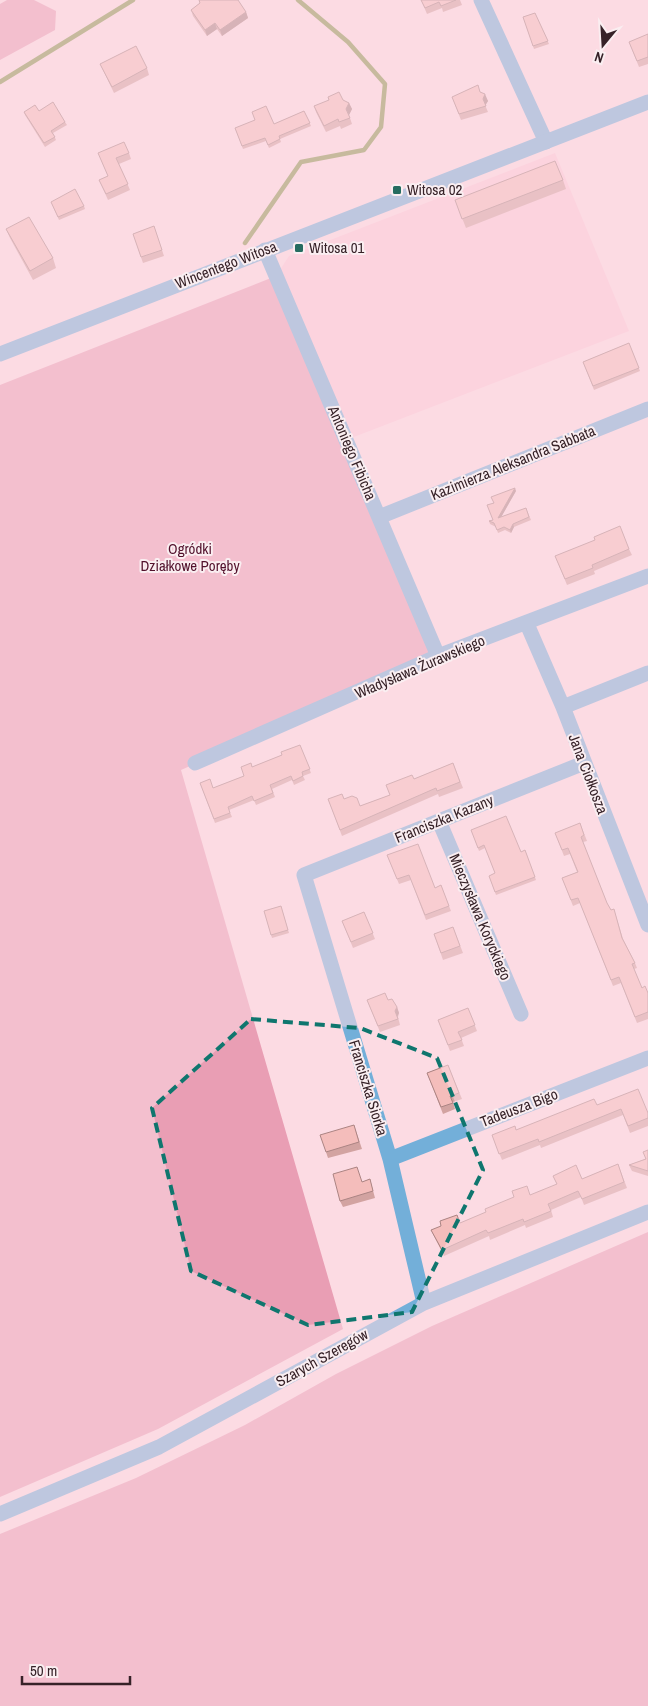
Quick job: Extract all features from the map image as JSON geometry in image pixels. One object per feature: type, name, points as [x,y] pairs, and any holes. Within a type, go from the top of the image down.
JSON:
[{"type":"street","points":[[481,0],[546,142]]},
{"type":"street","name":"Wincentego Witosa","points":[[0,354],[648,102]]},
{"type":"street","name":"Antoniego Fibicha","points":[[265,250],[438,656]]},
{"type":"street","name":"Kazimierza Aleksandra Sabbata","points":[[379,517],[648,409]]},
{"type":"street","name":"Władysława Żurawskiego","points":[[195,763],[438,656],[527,624],[648,576]]},
{"type":"street","name":"Jana Ciołkosza","points":[[527,624],[563,707],[648,926]]},
{"type":"street","points":[[563,707],[648,673]]},
{"type":"street","name":"Franciszka Kazany","points":[[304,875],[584,764]]},
{"type":"street","name":"Mieczysława Koryckiego","points":[[439,820],[521,1014]]},
{"type":"street","name":"Franciszka Siorka","points":[[304,875],[390,1158],[424,1303]]},
{"type":"street","name":"Tadeusza Bigo","points":[[390,1158],[648,1058]]},
{"type":"street","name":"Szarych Szeregów","points":[[0,1514],[159,1447],[424,1303],[648,1212]]},
{"type":"highlighted area","points":[[251,1019],[360,1028],[437,1058],[483,1170],[412,1312],[308,1325],[191,1271],[152,1108]]},
{"type":"shaded area","points":[[555,153],[629,331],[346,440],[276,276],[289,256]]},
{"type":"green space","points":[[7,0],[34,0],[56,11],[55,30],[0,60],[0,4]]},
{"type":"green space","name":"Ogródki Działkowe Poręby","points":[[276,276],[438,656],[181,770],[343,1329],[158,1429],[0,1497],[0,385]]},
{"type":"green space","points":[[648,1232],[648,1706],[0,1706],[0,1534],[136,1478],[245,1425],[336,1374],[432,1326]]},
{"type":"building","points":[[199,0],[238,0],[246,12],[220,30],[215,23],[205,30],[191,10],[200,3]]},
{"type":"building","points":[[421,0],[456,0],[441,6],[439,2],[425,8]]},
{"type":"building","points":[[535,13],[548,41],[533,46],[523,17]]},
{"type":"building","points":[[648,34],[648,57],[637,61],[629,42]]},
{"type":"building","points":[[136,46],[147,68],[112,87],[100,64]]},
{"type":"building","points":[[478,85],[480,92],[485,94],[483,99],[486,106],[459,114],[452,97]]},
{"type":"building","points":[[339,92],[343,100],[349,103],[346,109],[350,118],[339,122],[338,119],[324,126],[314,106],[329,100],[328,97]]},
{"type":"building","points":[[53,102],[65,122],[51,131],[55,137],[44,143],[24,112],[35,105],[39,111]]},
{"type":"building","points":[[266,106],[274,124],[304,111],[310,123],[279,136],[280,139],[268,145],[265,138],[242,146],[235,128],[255,120],[252,112]]},
{"type":"building","points":[[124,142],[129,153],[116,158],[128,184],[106,194],[99,180],[108,176],[98,153]]},
{"type":"building","points":[[555,161],[563,180],[462,219],[455,200]]},
{"type":"building","points":[[75,189],[84,206],[58,217],[51,202]]},
{"type":"building","points":[[29,217],[53,258],[30,271],[6,229]]},
{"type":"building","points":[[154,226],[162,250],[141,257],[133,234]]},
{"type":"building","points":[[629,343],[639,368],[593,386],[583,362]]},
{"type":"building","points":[[515,488],[498,518],[526,508],[529,517],[513,524],[510,530],[504,527],[497,530],[494,523],[489,521],[493,520],[487,505],[494,503],[491,497]]},
{"type":"building","points":[[620,526],[629,549],[592,565],[593,568],[565,579],[555,556],[595,540],[594,537]]},
{"type":"building","points":[[300,745],[310,769],[302,772],[303,776],[293,781],[291,776],[270,785],[273,793],[254,801],[252,796],[228,807],[230,813],[214,819],[200,783],[210,779],[213,788],[244,776],[241,767],[251,763],[252,767],[282,755],[281,752]]},
{"type":"building","points":[[453,763],[460,782],[437,791],[436,788],[340,830],[328,799],[342,794],[344,799],[352,796],[357,798],[360,806],[390,795],[386,785],[412,775],[414,779]]},
{"type":"building","points":[[506,816],[521,852],[525,850],[535,877],[495,892],[489,876],[495,873],[484,845],[478,848],[471,830]]},
{"type":"building","points":[[580,823],[584,835],[581,837],[607,903],[611,910],[614,909],[622,938],[635,963],[632,964],[642,988],[645,986],[648,993],[648,1012],[635,1017],[619,977],[611,980],[578,898],[571,900],[562,878],[578,872],[568,848],[562,850],[555,833]]},
{"type":"building","points":[[418,844],[435,888],[441,885],[449,906],[425,915],[409,875],[397,879],[387,855]]},
{"type":"building","points":[[281,906],[288,930],[271,935],[264,911]]},
{"type":"building","points":[[364,912],[373,933],[351,942],[342,921]]},
{"type":"building","points":[[453,927],[460,946],[441,953],[434,934]]},
{"type":"building","points":[[385,993],[388,1000],[392,999],[397,1007],[395,1011],[398,1019],[378,1026],[367,1000]]},
{"type":"building","points":[[468,1008],[475,1025],[458,1032],[462,1040],[448,1045],[438,1020]]},
{"type":"building","points":[[448,1065],[459,1093],[450,1096],[453,1103],[441,1107],[427,1073]]},
{"type":"building","points":[[638,1089],[648,1113],[648,1118],[628,1126],[621,1109],[539,1142],[538,1139],[499,1154],[492,1135],[515,1126],[516,1130],[594,1099],[597,1105]]},
{"type":"building","points":[[354,1125],[359,1142],[326,1152],[320,1135]]},
{"type":"building","points":[[648,1150],[648,1171],[629,1165],[646,1159],[643,1152]]},
{"type":"building","points":[[618,1164],[624,1182],[582,1199],[578,1191],[548,1204],[551,1211],[524,1222],[523,1219],[488,1233],[486,1230],[442,1250],[431,1230],[441,1226],[440,1221],[457,1215],[460,1223],[486,1212],[485,1209],[514,1197],[512,1191],[527,1186],[530,1195],[557,1184],[553,1176],[576,1165],[582,1179]]},
{"type":"building","points":[[357,1167],[362,1182],[370,1179],[373,1191],[340,1201],[333,1174]]},
{"type":"waterway","points":[[0,82],[133,0]]},
{"type":"waterway","points":[[245,243],[301,162],[364,150],[381,127],[385,84],[348,42],[298,0]]},
{"type":"place","name":"Witosa 02","points":[[397,190]]},
{"type":"place","name":"Witosa 01","points":[[299,248]]}]
